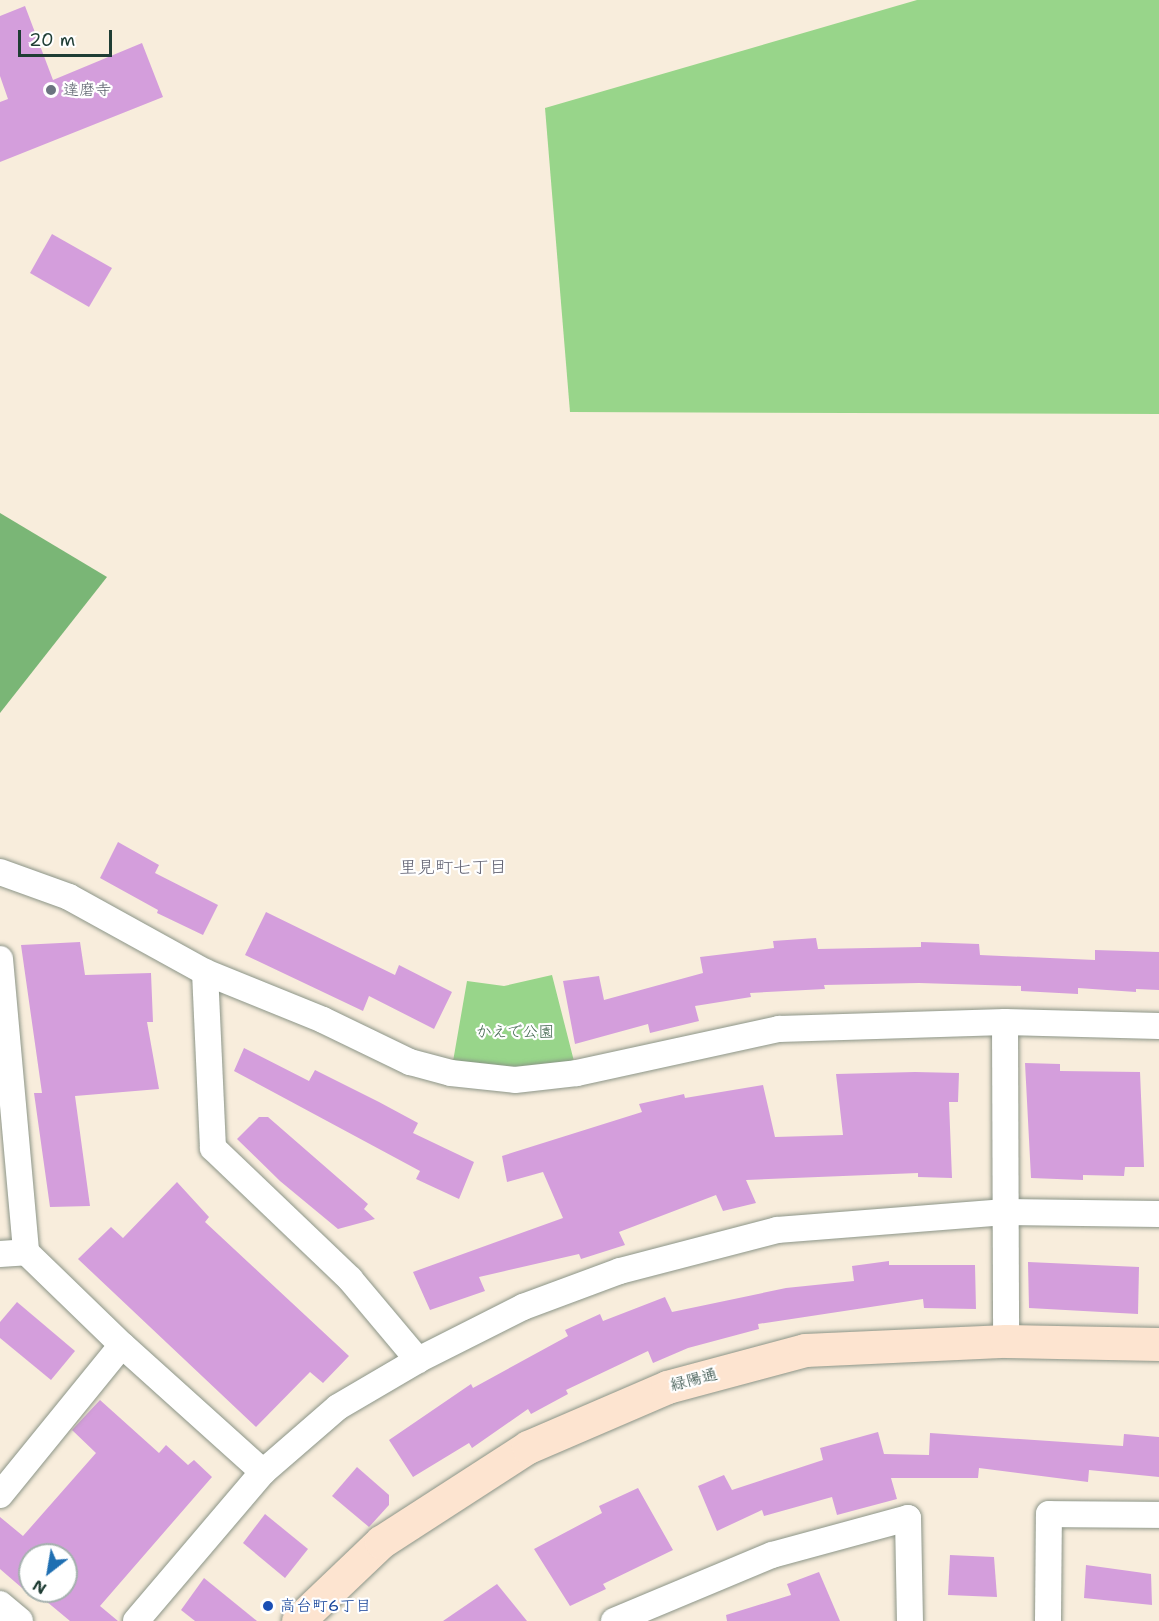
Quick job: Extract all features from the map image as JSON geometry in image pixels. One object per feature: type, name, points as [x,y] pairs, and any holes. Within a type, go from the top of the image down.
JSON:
[{"type":"street","points":[[0,872],[69,897],[205,972],[323,1020],[410,1062],[451,1073],[515,1080],[577,1073],[779,1029],[1005,1022],[1159,1026]]},
{"type":"street","points":[[0,959],[6,1078],[26,1252],[122,1345],[262,1472]]},
{"type":"street","points":[[205,972],[213,1148],[350,1279],[418,1360]]},
{"type":"street","points":[[1005,1022],[1006,1341]]},
{"type":"street","points":[[136,1621],[262,1472],[338,1407],[418,1360],[523,1307],[620,1271],[777,1230],[1005,1212],[1159,1214]]},
{"type":"street","points":[[0,1254],[26,1252]]},
{"type":"street","name":"緑陽通","points":[[298,1621],[381,1542],[528,1447],[667,1387],[806,1350],[1006,1341],[1159,1344]]},
{"type":"street","points":[[0,1495],[122,1345]]},
{"type":"street","points":[[1048,1621],[1050,1514],[1159,1515]]},
{"type":"street","points":[[614,1621],[772,1555],[908,1518],[910,1621]]},
{"type":"street","points":[[0,1604],[20,1621]]},
{"type":"green space","points":[[917,0],[1159,0],[1159,414],[570,412],[545,108]]},
{"type":"green space","points":[[0,513],[107,577],[0,713]]},
{"type":"green space","name":"かえで公園","points":[[552,975],[577,1073],[451,1073],[467,981],[504,986]]},
{"type":"building","points":[[25,6],[53,80],[142,43],[163,97],[0,162],[0,102],[8,99],[0,76],[0,16]]},
{"type":"building","points":[[52,234],[112,268],[89,307],[30,273]]},
{"type":"building","points":[[118,842],[159,865],[155,873],[218,905],[203,935],[157,913],[158,910],[100,878]]},
{"type":"building","points":[[266,912],[395,975],[399,965],[452,992],[434,1029],[369,996],[363,1011],[245,955]]},
{"type":"building","points":[[816,938],[818,949],[921,947],[921,942],[979,944],[980,955],[1095,960],[1095,950],[1159,952],[1159,990],[1136,989],[1136,992],[1078,988],[1078,994],[1021,991],[1021,986],[919,983],[824,985],[825,989],[750,993],[751,997],[695,1006],[699,1021],[650,1033],[648,1024],[575,1044],[563,981],[599,976],[604,1000],[703,973],[700,957],[774,948],[773,941]]},
{"type":"building","points":[[80,942],[85,975],[151,973],[153,1022],[147,1022],[159,1089],[75,1096],[90,1206],[50,1207],[34,1093],[42,1093],[21,945]]},
{"type":"building","points":[[244,1048],[309,1081],[315,1070],[418,1123],[413,1133],[474,1162],[459,1199],[416,1179],[420,1171],[234,1071]]},
{"type":"building","points":[[1025,1063],[1060,1064],[1060,1071],[1140,1072],[1144,1167],[1125,1167],[1124,1176],[1083,1175],[1083,1180],[1031,1178]]},
{"type":"building","points":[[959,1073],[958,1102],[949,1102],[952,1178],[918,1177],[918,1173],[746,1180],[756,1203],[723,1211],[716,1195],[619,1232],[625,1245],[581,1259],[579,1254],[479,1277],[485,1291],[430,1310],[413,1272],[563,1218],[543,1172],[507,1182],[502,1156],[642,1112],[639,1104],[684,1094],[685,1098],[763,1085],[775,1137],[843,1135],[836,1074]]},
{"type":"building","points":[[259,1117],[268,1117],[368,1204],[364,1209],[375,1219],[338,1229],[280,1181],[237,1139]]},
{"type":"building","points":[[177,1182],[209,1217],[205,1222],[349,1356],[323,1383],[310,1372],[256,1427],[78,1259],[111,1227],[123,1238]]},
{"type":"building","points":[[889,1261],[889,1265],[975,1265],[976,1309],[924,1308],[923,1299],[758,1324],[759,1329],[688,1348],[653,1363],[648,1351],[566,1390],[568,1394],[531,1414],[528,1409],[472,1448],[469,1443],[413,1477],[389,1440],[471,1384],[473,1388],[568,1336],[565,1330],[600,1314],[603,1321],[665,1297],[672,1312],[786,1288],[854,1281],[852,1266]]},
{"type":"building","points":[[1028,1262],[1139,1267],[1138,1314],[1029,1308]]},
{"type":"building","points":[[17,1302],[75,1351],[51,1380],[0,1338],[0,1322]]},
{"type":"building","points":[[100,1400],[159,1453],[166,1445],[188,1465],[194,1460],[212,1477],[100,1606],[118,1621],[70,1621],[48,1603],[78,1603],[78,1543],[18,1543],[18,1585],[0,1569],[0,1517],[23,1536],[96,1453],[72,1430]]},
{"type":"building","points":[[878,1432],[884,1454],[929,1455],[930,1433],[1123,1446],[1124,1434],[1159,1437],[1159,1477],[1089,1470],[1088,1482],[979,1468],[978,1478],[891,1478],[897,1499],[837,1515],[832,1497],[764,1516],[762,1510],[717,1531],[698,1486],[724,1475],[732,1490],[823,1460],[820,1448]]},
{"type":"building","points":[[357,1467],[389,1495],[389,1505],[369,1527],[332,1496]]},
{"type":"building","points":[[638,1488],[673,1550],[603,1584],[606,1589],[570,1606],[534,1549],[602,1513],[599,1506]]},
{"type":"building","points":[[265,1514],[308,1549],[285,1578],[243,1543]]},
{"type":"building","points":[[950,1555],[994,1557],[997,1597],[948,1595]]},
{"type":"building","points":[[1086,1565],[1151,1574],[1152,1605],[1084,1598]]},
{"type":"building","points":[[819,1572],[840,1621],[727,1621],[726,1615],[791,1595],[787,1584]]},
{"type":"building","points":[[204,1578],[257,1621],[195,1621],[181,1610]]},
{"type":"building","points":[[497,1584],[527,1621],[443,1621]]},
{"type":"place","name":"達磨寺","points":[[51,90]]},
{"type":"place","name":"高台町6丁目","points":[[268,1606]]},
{"type":"district","name":"里見町七丁目","points":[[453,867]]}]
